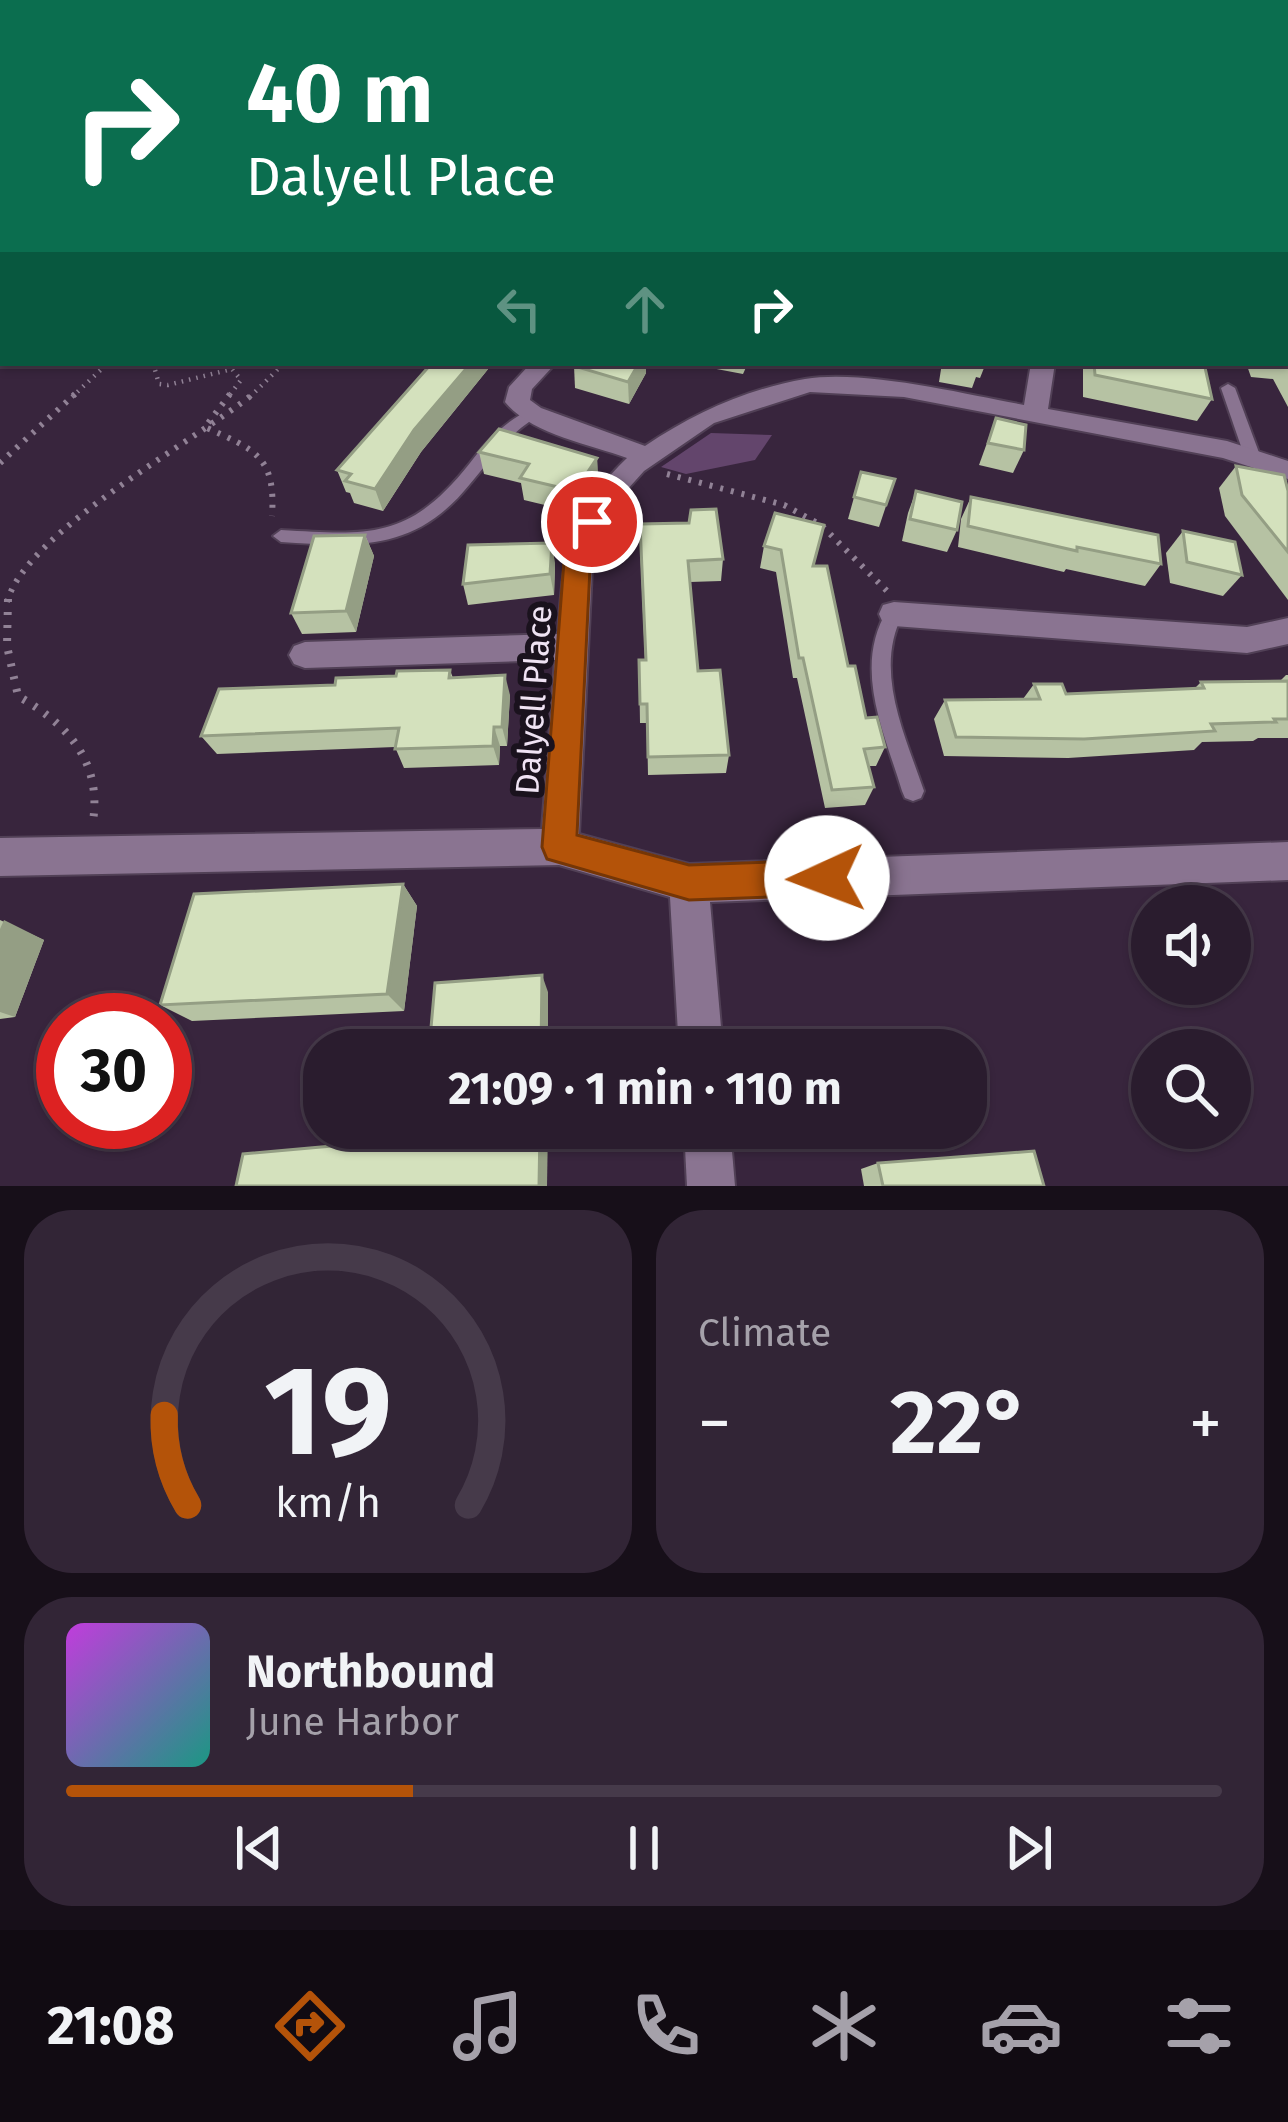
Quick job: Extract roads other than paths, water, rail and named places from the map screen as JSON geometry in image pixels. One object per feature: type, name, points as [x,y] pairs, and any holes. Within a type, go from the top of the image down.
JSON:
[{"type":"street","points":[[541,366],[521,387],[517,401],[532,413],[641,461]]},
{"type":"street","points":[[1035,415],[1043,366]]},
{"type":"street","name":"Dalyell Place","points":[[559,847],[578,548],[606,496],[641,461],[705,417],[809,385],[904,390],[1253,458],[1288,470]]},
{"type":"street","points":[[902,615],[1246,640],[1288,632]]},
{"type":"street","points":[[305,655],[572,647]]},
{"type":"street","points":[[0,857],[559,847],[689,883],[1288,861]]},
{"type":"street","points":[[689,883],[699,1029]]},
{"type":"street","points":[[708,1149],[711,1186]]},
{"type":"lane","points":[[1228,388],[1253,458]]},
{"type":"lane","points":[[280,536],[385,538],[419,523],[449,501],[512,425],[532,413]]},
{"type":"lane","points":[[902,615],[885,623],[877,668],[913,791]]}]
